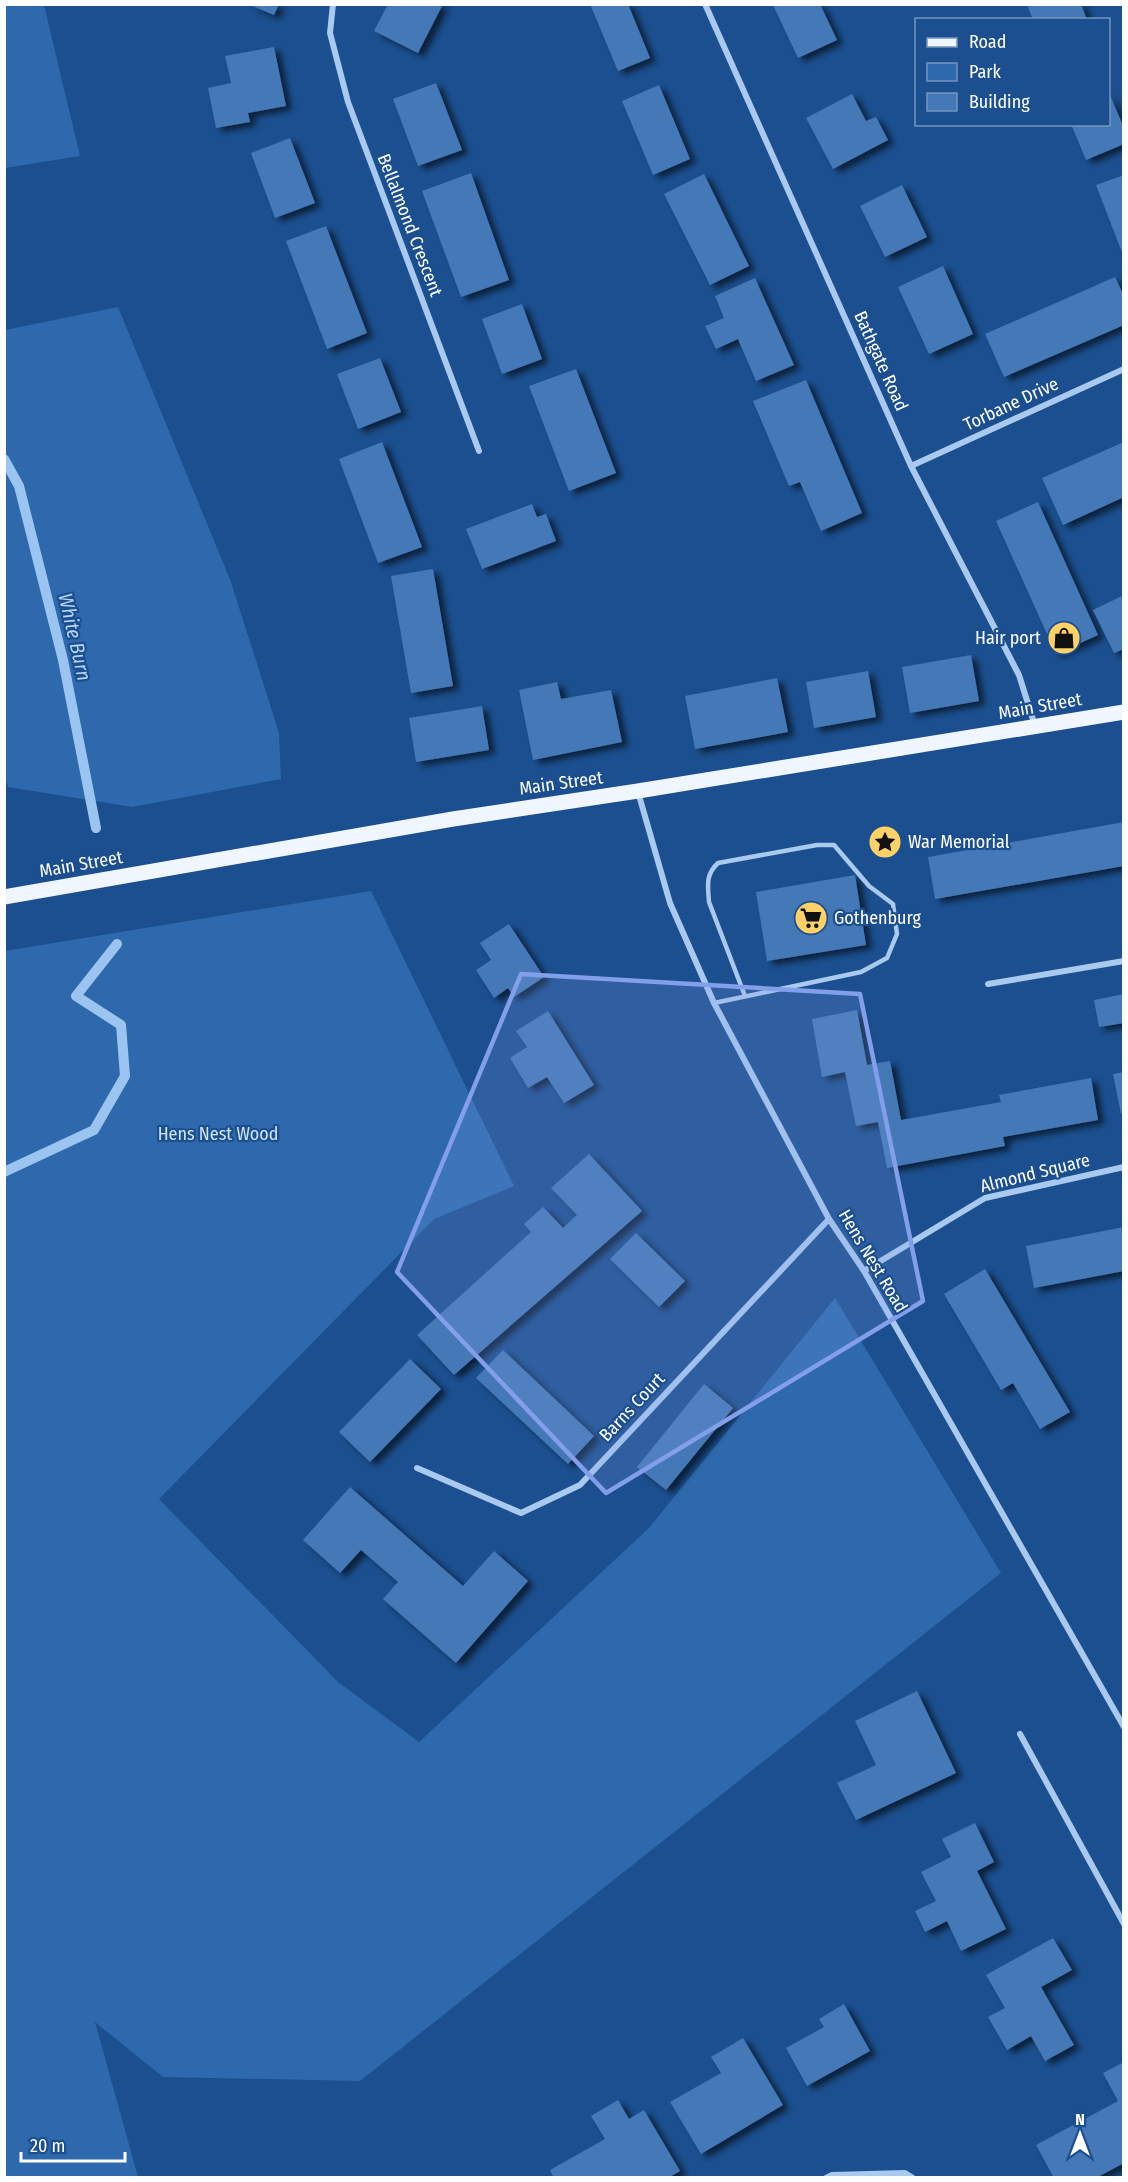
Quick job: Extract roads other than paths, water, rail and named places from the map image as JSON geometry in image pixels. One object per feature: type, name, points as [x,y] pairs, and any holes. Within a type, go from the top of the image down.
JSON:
[{"type":"main road","name":"Main Street","points":[[4,897],[442,821],[1124,712]]},
{"type":"street","name":"Bellalmond Crescent","points":[[333,4],[330,33],[348,102],[479,451]]},
{"type":"street","name":"Bathgate Road","points":[[705,4],[911,466],[1019,675],[1035,727]]},
{"type":"street","name":"Torbane Drive","points":[[911,466],[1124,369]]},
{"type":"street","name":"Hens Nest Road","points":[[638,791],[670,903],[714,1003],[829,1219],[864,1271],[1124,1727]]},
{"type":"street","points":[[988,984],[1124,960]]},
{"type":"street","name":"Almond Square","points":[[864,1271],[985,1198],[1124,1167]]},
{"type":"street","name":"Barns Court","points":[[417,1468],[521,1513],[580,1485],[829,1219]]},
{"type":"street","points":[[1020,1734],[1124,1924]]},
{"type":"street","points":[[826,2178],[832,2175],[905,2173],[913,2178]]},
{"type":"lane","points":[[714,1003],[861,972],[887,958],[897,934],[893,904],[869,886],[834,845],[817,845],[718,863],[710,870],[709,902],[745,996]]},
{"type":"waterway","name":"White Burn","points":[[4,459],[19,486],[63,660],[96,828]]},
{"type":"waterway","name":"White Burn","points":[[4,1172],[94,1130],[125,1076],[121,1025],[76,996],[117,944]]},
{"type":"place","name":"Hair port","points":[[1064,638]]},
{"type":"place","name":"War Memorial","points":[[885,842]]},
{"type":"place","name":"Gothenburg","points":[[811,918]]},
{"type":"park label","name":"Hens Nest Wood","points":[[218,1134]]}]
